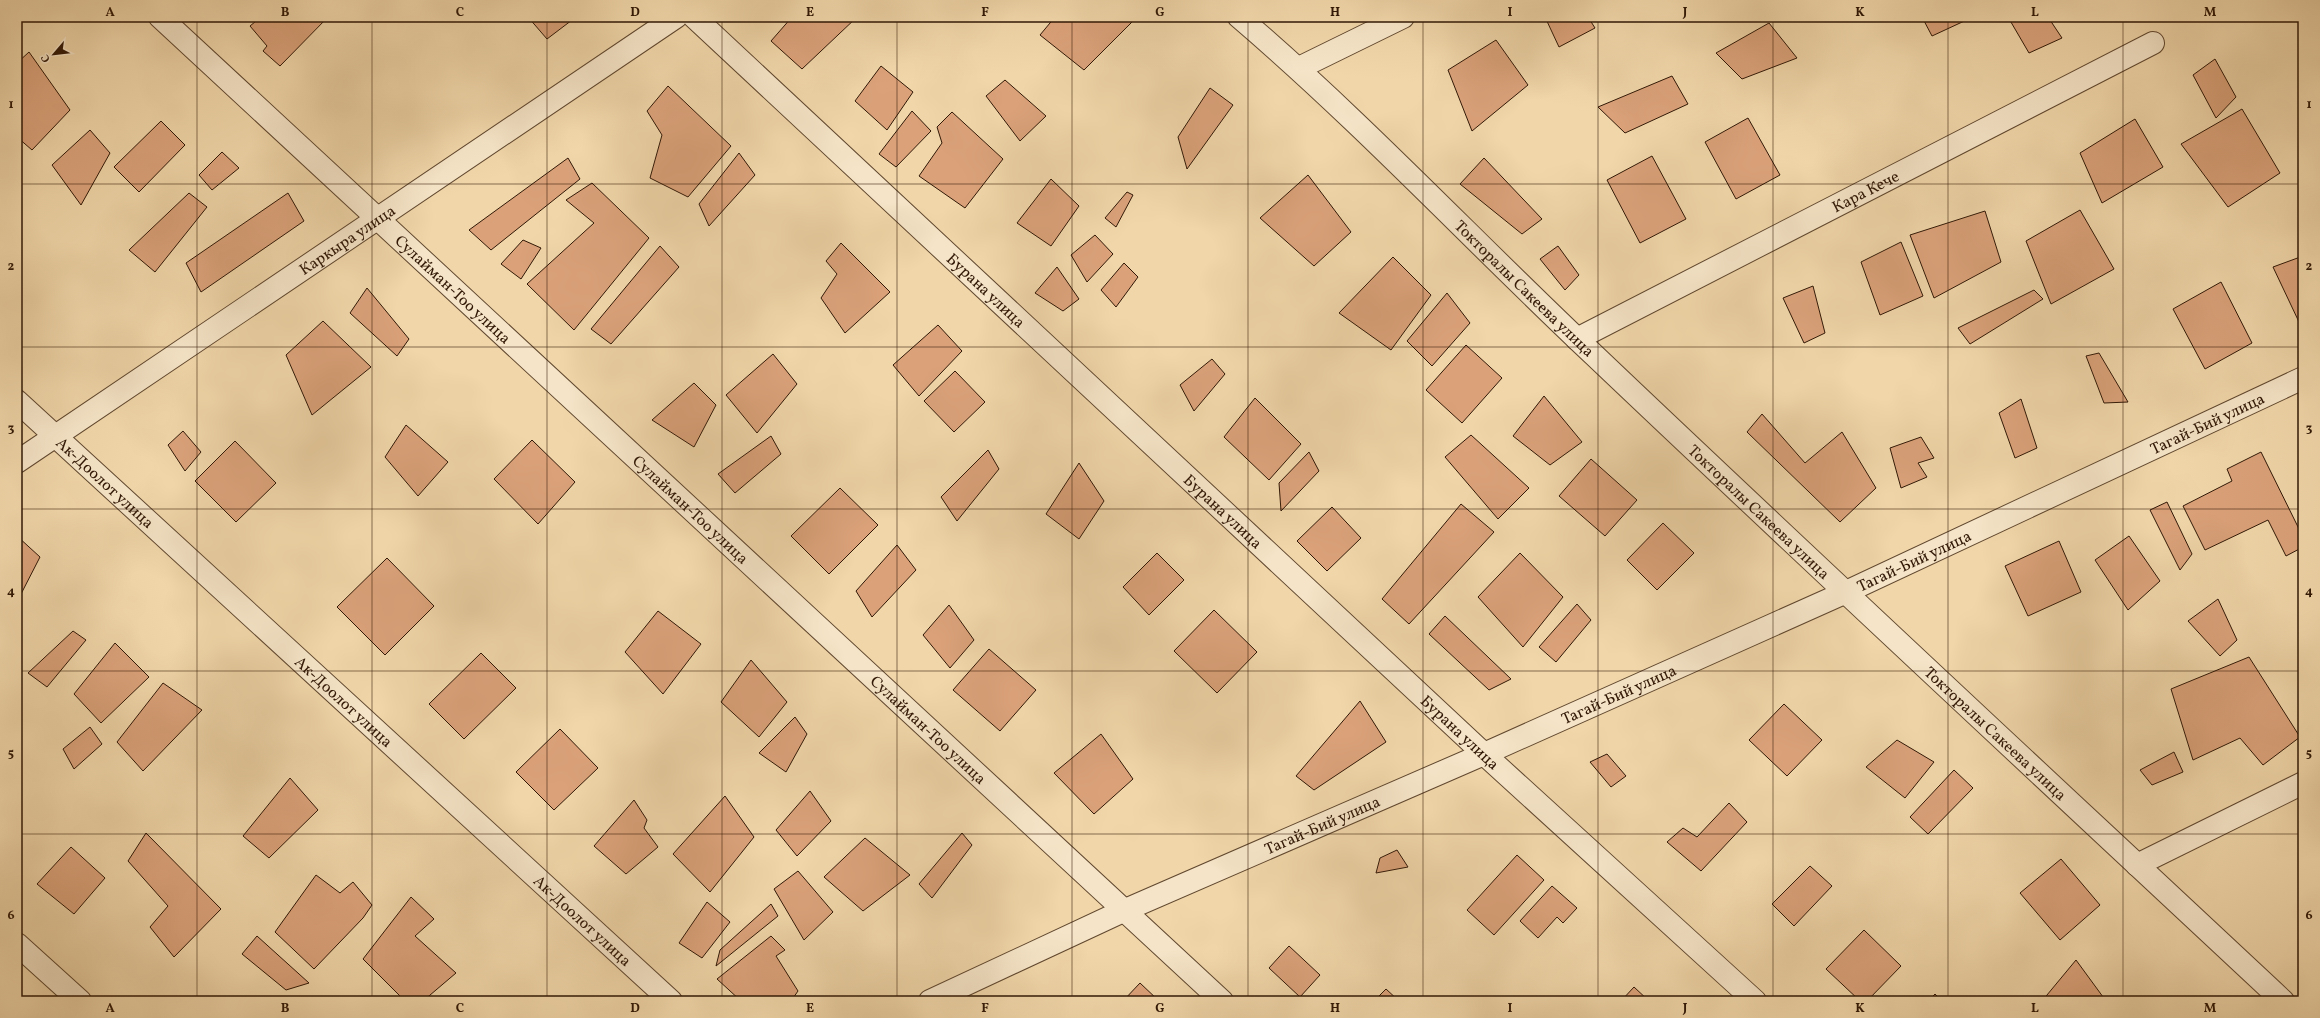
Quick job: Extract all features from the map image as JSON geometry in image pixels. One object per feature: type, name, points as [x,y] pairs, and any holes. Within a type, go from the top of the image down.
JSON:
[{"type":"street","name":"Сулайман-Тоо улица","points":[[160,17],[379,217],[1123,911],[1222,1001]]},
{"type":"street","name":"Каркыра улица","points":[[17,462],[676,17]]},
{"type":"street","name":"Бурана улица","points":[[694,17],[1484,754],[1755,1001]]},
{"type":"street","name":"Токторалы Сакеева улица","points":[[1239,17],[1299,68],[1576,339],[1844,593],[2283,1001]]},
{"type":"street","points":[[1299,68],[1403,17]]},
{"type":"street","name":"Кара Кече","points":[[1576,339],[2153,43]]},
{"type":"street","name":"Тагай-Бий улица","points":[[930,1001],[1123,911],[1484,754],[1844,593],[2303,378]]},
{"type":"street","name":"Ак-Доолот улица","points":[[17,401],[671,1001]]},
{"type":"street","points":[[2138,865],[2303,783]]},
{"type":"street","points":[[17,944],[80,1001]]},
{"type":"building","points":[[261,17],[328,17],[280,66],[263,51],[267,46],[250,26]]},
{"type":"building","points":[[528,17],[576,17],[547,39]]},
{"type":"building","points":[[792,17],[857,17],[802,69],[771,41]]},
{"type":"building","points":[[1055,17],[1126,17],[1132,22],[1084,70],[1040,35]]},
{"type":"building","points":[[1545,17],[1588,17],[1595,28],[1559,47]]},
{"type":"building","points":[[1922,17],[1973,17],[1932,36]]},
{"type":"building","points":[[2008,17],[2048,17],[2062,38],[2029,53]]},
{"type":"building","points":[[1769,23],[1797,58],[1742,79],[1716,53]]},
{"type":"building","points":[[1496,40],[1528,85],[1472,131],[1448,70]]},
{"type":"building","points":[[29,52],[70,110],[32,150],[17,137],[17,63]]},
{"type":"building","points":[[2215,59],[2236,97],[2216,118],[2193,75]]},
{"type":"building","points":[[881,66],[913,92],[887,130],[855,101]]},
{"type":"building","points":[[1672,76],[1688,104],[1625,133],[1598,107]]},
{"type":"building","points":[[1005,80],[1046,116],[1020,141],[986,96]]},
{"type":"building","points":[[668,86],[731,146],[688,197],[650,178],[662,135],[647,111]]},
{"type":"building","points":[[1210,88],[1233,105],[1187,169],[1178,137]]},
{"type":"building","points":[[2242,109],[2280,173],[2228,207],[2181,144]]},
{"type":"building","points":[[912,111],[931,131],[896,167],[879,154]]},
{"type":"building","points":[[952,112],[1003,159],[965,208],[919,176],[942,143],[937,127]]},
{"type":"building","points":[[1748,118],[1780,175],[1736,199],[1705,142]]},
{"type":"building","points":[[2135,119],[2163,167],[2102,203],[2080,153]]},
{"type":"building","points":[[161,121],[185,145],[139,192],[114,167]]},
{"type":"building","points":[[90,130],[110,153],[81,205],[52,165]]},
{"type":"building","points":[[222,152],[239,168],[212,190],[199,175]]},
{"type":"building","points":[[739,153],[755,175],[709,226],[699,204]]},
{"type":"building","points":[[1652,156],[1686,219],[1640,243],[1607,180]]},
{"type":"building","points":[[568,158],[580,179],[491,250],[469,230]]},
{"type":"building","points":[[1484,158],[1542,219],[1522,234],[1460,184]]},
{"type":"building","points":[[1308,175],[1351,232],[1314,266],[1260,218]]},
{"type":"building","points":[[1051,179],[1079,206],[1051,246],[1017,223]]},
{"type":"building","points":[[592,183],[649,238],[574,330],[527,284],[594,223],[566,200]]},
{"type":"building","points":[[1127,192],[1133,195],[1116,227],[1105,218]]},
{"type":"building","points":[[189,193],[207,207],[155,272],[129,250]]},
{"type":"building","points":[[288,193],[304,221],[201,292],[186,263]]},
{"type":"building","points":[[2080,210],[2114,269],[2051,304],[2026,241]]},
{"type":"building","points":[[1985,211],[2001,262],[1934,298],[1910,235]]},
{"type":"building","points":[[1095,235],[1113,254],[1087,282],[1071,255]]},
{"type":"building","points":[[523,240],[541,248],[521,279],[501,264]]},
{"type":"building","points":[[1901,242],[1923,296],[1880,315],[1861,262]]},
{"type":"building","points":[[841,243],[890,292],[845,333],[821,298],[837,274],[826,261]]},
{"type":"building","points":[[660,246],[679,267],[611,344],[591,329]]},
{"type":"building","points":[[1558,246],[1579,275],[1565,290],[1540,259]]},
{"type":"building","points":[[2303,256],[2303,321],[2299,322],[2273,267]]},
{"type":"building","points":[[1393,257],[1431,295],[1391,350],[1339,313]]},
{"type":"building","points":[[1124,263],[1138,277],[1116,307],[1101,290]]},
{"type":"building","points":[[1057,267],[1079,299],[1063,311],[1035,293]]},
{"type":"building","points":[[2221,282],[2252,343],[2205,369],[2173,309]]},
{"type":"building","points":[[1813,286],[1825,333],[1804,343],[1783,298]]},
{"type":"building","points":[[367,288],[409,339],[397,356],[350,313]]},
{"type":"building","points":[[2034,290],[2043,299],[1970,344],[1958,328]]},
{"type":"building","points":[[1447,293],[1470,323],[1432,366],[1407,341]]},
{"type":"building","points":[[323,321],[371,367],[312,415],[286,355]]},
{"type":"building","points":[[938,325],[962,351],[919,396],[893,365]]},
{"type":"building","points":[[1466,345],[1502,378],[1462,423],[1426,390]]},
{"type":"building","points":[[2099,353],[2128,402],[2104,403],[2086,356]]},
{"type":"building","points":[[773,354],[797,384],[757,433],[726,395]]},
{"type":"building","points":[[1212,359],[1225,374],[1194,411],[1180,385]]},
{"type":"building","points":[[955,371],[985,402],[954,432],[924,401]]},
{"type":"building","points":[[694,383],[716,405],[694,447],[652,420]]},
{"type":"building","points":[[1544,396],[1582,442],[1550,465],[1513,436]]},
{"type":"building","points":[[1255,398],[1301,444],[1269,480],[1224,437]]},
{"type":"building","points":[[2021,399],[2037,448],[2015,458],[1999,413]]},
{"type":"building","points":[[1762,414],[1805,463],[1842,432],[1876,488],[1840,522],[1747,432]]},
{"type":"building","points":[[406,425],[448,462],[418,496],[385,457]]},
{"type":"building","points":[[183,431],[201,452],[185,471],[168,445]]},
{"type":"building","points":[[1471,435],[1529,488],[1498,519],[1445,457]]},
{"type":"building","points":[[771,436],[781,454],[735,493],[718,474]]},
{"type":"building","points":[[1921,437],[1934,458],[1918,463],[1927,477],[1901,488],[1890,448]]},
{"type":"building","points":[[532,440],[575,482],[538,524],[494,479]]},
{"type":"building","points":[[235,441],[276,483],[236,522],[195,481]]},
{"type":"building","points":[[988,450],[999,469],[957,521],[941,497]]},
{"type":"building","points":[[1309,452],[1319,471],[1281,511],[1279,483]]},
{"type":"building","points":[[2261,452],[2303,537],[2303,547],[2286,556],[2268,520],[2205,550],[2183,506],[2232,481],[2227,469]]},
{"type":"building","points":[[1591,459],[1637,500],[1605,536],[1559,496]]},
{"type":"building","points":[[1079,463],[1104,501],[1079,539],[1046,514]]},
{"type":"building","points":[[840,488],[878,525],[829,574],[791,536]]},
{"type":"building","points":[[2167,502],[2192,554],[2180,570],[2150,510]]},
{"type":"building","points":[[1461,504],[1494,532],[1409,624],[1382,599]]},
{"type":"building","points":[[1332,507],[1361,538],[1327,571],[1297,541]]},
{"type":"building","points":[[1663,523],[1694,553],[1657,590],[1627,560]]},
{"type":"building","points":[[17,536],[40,557],[21,594],[17,591]]},
{"type":"building","points":[[2129,536],[2160,581],[2128,610],[2095,560]]},
{"type":"building","points":[[2059,541],[2081,592],[2028,616],[2005,566]]},
{"type":"building","points":[[897,545],[916,570],[872,617],[856,591]]},
{"type":"building","points":[[1157,553],[1184,580],[1149,615],[1123,587]]},
{"type":"building","points":[[1520,553],[1563,597],[1523,647],[1478,597]]},
{"type":"building","points":[[387,558],[434,606],[385,655],[337,607]]},
{"type":"building","points":[[2218,599],[2237,640],[2220,656],[2188,621]]},
{"type":"building","points":[[1577,604],[1591,620],[1556,662],[1539,647]]},
{"type":"building","points":[[949,605],[974,640],[950,668],[923,635]]},
{"type":"building","points":[[1214,610],[1257,652],[1217,693],[1174,651]]},
{"type":"building","points":[[658,611],[701,644],[663,694],[625,652]]},
{"type":"building","points":[[1445,616],[1511,679],[1489,690],[1429,634]]},
{"type":"building","points":[[73,631],[86,640],[47,687],[28,673]]},
{"type":"building","points":[[115,643],[149,677],[101,723],[74,694]]},
{"type":"building","points":[[989,649],[1036,690],[1000,731],[953,690]]},
{"type":"building","points":[[481,653],[516,688],[464,739],[429,704]]},
{"type":"building","points":[[2249,657],[2300,737],[2263,765],[2240,738],[2193,760],[2171,689]]},
{"type":"building","points":[[751,660],[787,702],[759,737],[721,702]]},
{"type":"building","points":[[163,683],[202,710],[143,771],[117,742]]},
{"type":"building","points":[[1360,701],[1386,742],[1314,790],[1296,776]]},
{"type":"building","points":[[1784,704],[1822,740],[1787,776],[1749,740]]},
{"type":"building","points":[[795,717],[807,734],[786,772],[759,753]]},
{"type":"building","points":[[90,727],[102,744],[74,769],[63,749]]},
{"type":"building","points":[[560,729],[598,768],[554,810],[516,772]]},
{"type":"building","points":[[1101,734],[1133,779],[1094,814],[1054,773]]},
{"type":"building","points":[[1897,740],[1934,762],[1905,798],[1866,767]]},
{"type":"building","points":[[2174,752],[2183,772],[2152,785],[2140,770]]},
{"type":"building","points":[[1607,754],[1626,776],[1611,787],[1590,762]]},
{"type":"building","points":[[1954,770],[1973,788],[1928,834],[1910,817]]},
{"type":"building","points":[[290,778],[318,810],[269,858],[243,836]]},
{"type":"building","points":[[810,791],[831,821],[797,856],[776,830]]},
{"type":"building","points":[[725,796],[754,837],[710,892],[673,854]]},
{"type":"building","points":[[634,800],[647,820],[644,828],[658,847],[626,874],[594,846]]},
{"type":"building","points":[[1729,803],[1747,822],[1701,871],[1667,842],[1683,828],[1697,837]]},
{"type":"building","points":[[146,833],[221,909],[174,957],[150,927],[168,906],[128,861]]},
{"type":"building","points":[[962,833],[972,845],[932,898],[919,884]]},
{"type":"building","points":[[865,838],[910,875],[863,911],[824,877]]},
{"type":"building","points":[[71,847],[105,878],[74,914],[37,884]]},
{"type":"building","points":[[1397,850],[1408,867],[1376,873],[1380,858]]},
{"type":"building","points":[[1517,855],[1544,880],[1494,935],[1467,910]]},
{"type":"building","points":[[2061,859],[2100,905],[2060,940],[2020,893]]},
{"type":"building","points":[[1810,866],[1832,886],[1794,926],[1772,904]]},
{"type":"building","points":[[798,871],[833,912],[804,940],[774,889]]},
{"type":"building","points":[[316,875],[340,893],[353,882],[372,905],[363,918],[314,969],[275,932]]},
{"type":"building","points":[[1552,886],[1577,908],[1563,923],[1557,917],[1538,938],[1520,921]]},
{"type":"building","points":[[411,897],[434,919],[415,936],[456,973],[423,1001],[405,1001],[363,959]]},
{"type":"building","points":[[707,902],[730,922],[702,958],[679,943]]},
{"type":"building","points":[[771,904],[778,916],[716,966],[720,950]]},
{"type":"building","points":[[1864,930],[1901,966],[1867,1001],[1860,1001],[1826,969]]},
{"type":"building","points":[[257,936],[309,983],[286,990],[242,954]]},
{"type":"building","points":[[771,936],[785,950],[776,956],[798,991],[791,1001],[741,1001],[717,979]]},
{"type":"building","points":[[1289,946],[1320,975],[1300,997],[1269,968]]},
{"type":"building","points":[[2076,960],[2106,1001],[2042,1001]]},
{"type":"building","points":[[1140,983],[1159,1001],[1123,1001]]},
{"type":"building","points":[[1634,987],[1649,1001],[1621,1001]]},
{"type":"building","points":[[1386,989],[1399,1001],[1374,1001]]},
{"type":"building","points":[[1935,994],[1942,1001],[1928,1001]]}]
